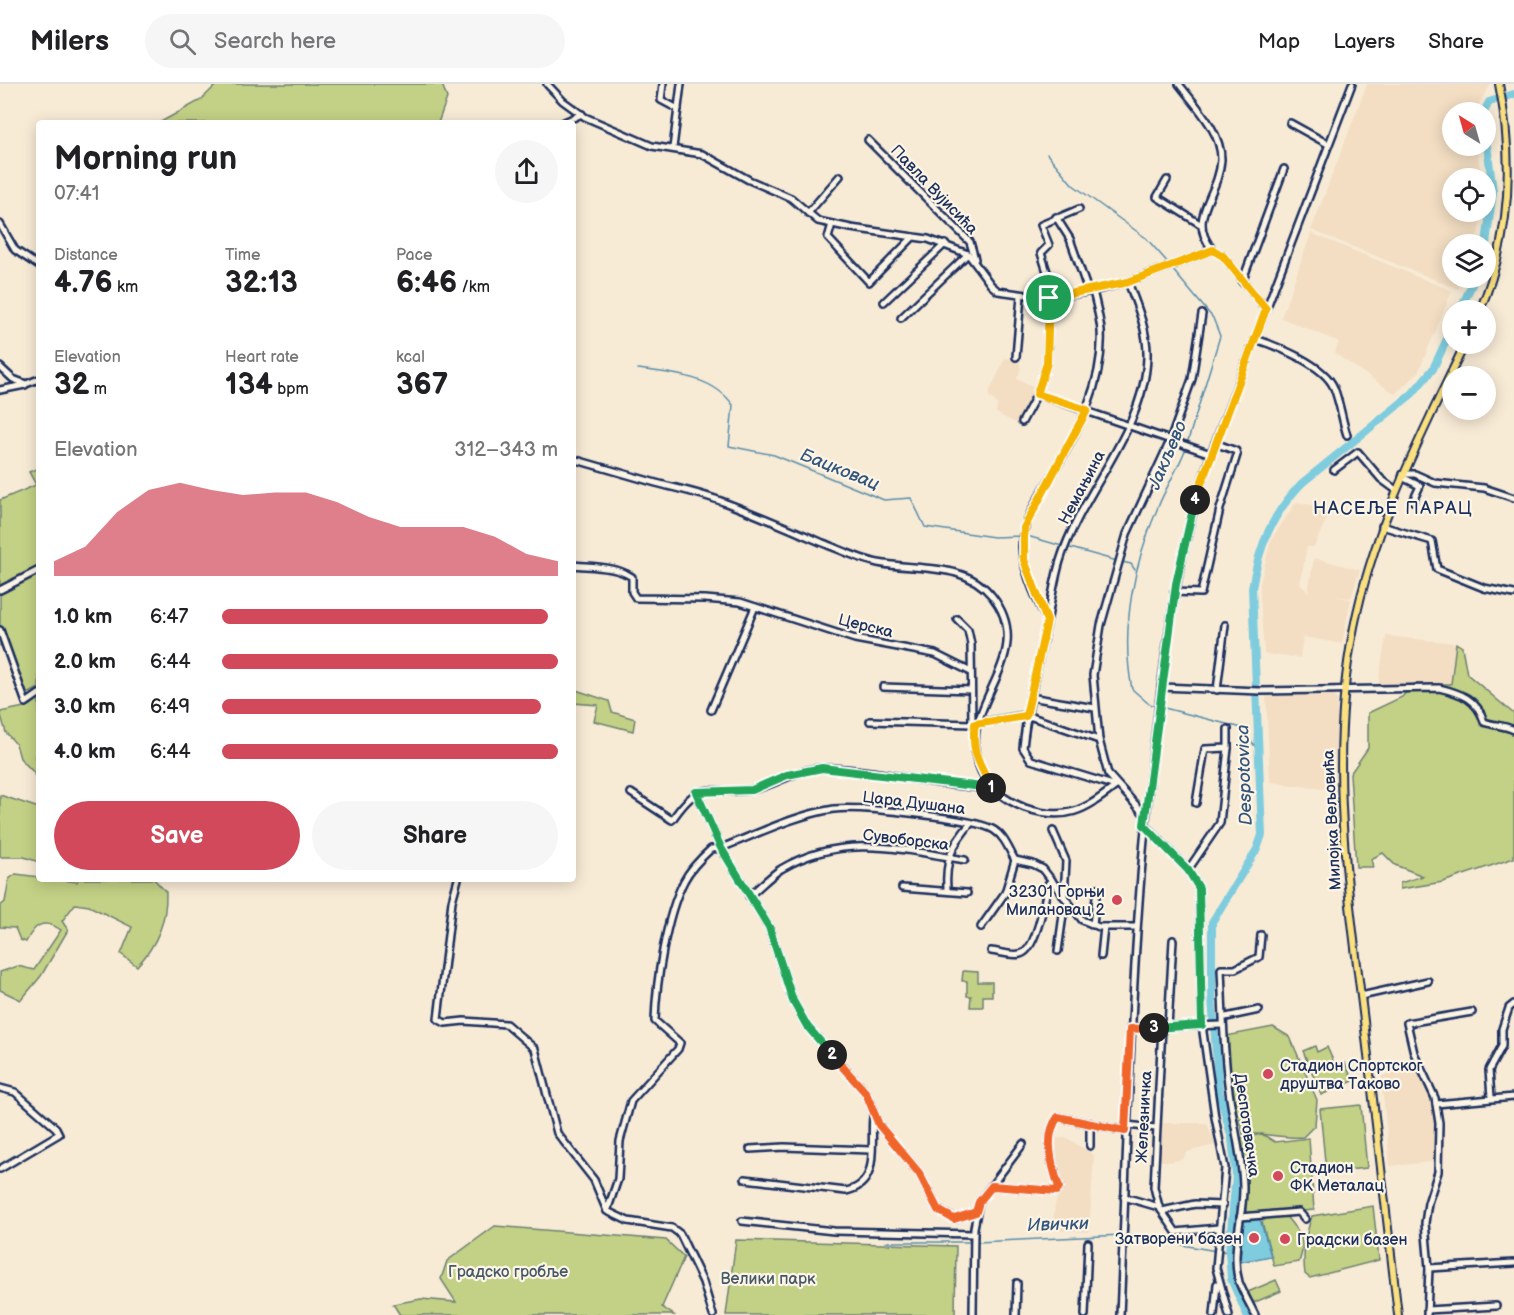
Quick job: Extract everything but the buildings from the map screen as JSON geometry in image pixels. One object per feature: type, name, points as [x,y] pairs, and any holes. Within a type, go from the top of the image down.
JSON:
[{"type":"main road","points":[[1484,300],[1497,264],[1505,222],[1509,158],[1505,112],[1499,84]]},
{"type":"main road","name":"Милојка Вељовића","points":[[1398,1315],[1341,817],[1339,760],[1343,690],[1359,603],[1382,526],[1402,475],[1460,354]]},
{"type":"street","points":[[547,84],[582,114],[652,146],[702,154],[749,180],[791,198],[819,221],[945,244],[968,254],[991,285],[999,291],[1021,296],[1052,297],[1091,291],[1128,282],[1213,250]]},
{"type":"street","points":[[663,84],[662,100],[678,109]]},
{"type":"street","points":[[673,148],[681,84]]},
{"type":"street","points":[[1179,84],[1209,123],[1221,159],[1200,224],[1206,241],[1213,250],[1223,256],[1266,309]]},
{"type":"street","points":[[1120,1315],[1136,927],[1145,815],[1174,592],[1188,527],[1215,442],[1350,84]]},
{"type":"street","points":[[569,120],[582,114]]},
{"type":"street","points":[[1290,123],[1328,144]]},
{"type":"street","name":"Павла Вујисића","points":[[868,140],[970,242],[975,261]]},
{"type":"street","points":[[1242,282],[1284,169]]},
{"type":"street","points":[[808,213],[840,176]]},
{"type":"street","points":[[1167,180],[1157,197],[1200,224]]},
{"type":"street","points":[[1022,422],[1037,394],[1047,363],[1052,297],[1041,253],[1049,245],[1041,225],[1079,209]]},
{"type":"street","points":[[1047,621],[1027,572],[1023,536],[1087,410],[1099,361],[1101,331],[1091,291],[1070,239],[1056,217]]},
{"type":"street","points":[[0,224],[15,250],[36,264]]},
{"type":"street","points":[[832,224],[828,238],[868,282],[913,237]]},
{"type":"street","points":[[884,302],[945,244]]},
{"type":"street","points":[[901,318],[968,254]]},
{"type":"street","name":"Немањина","points":[[1116,786],[1031,760],[1023,748],[1026,716],[1065,547],[1081,509],[1110,461],[1127,426],[1142,384],[1147,354],[1142,321],[1128,282]]},
{"type":"street","points":[[1016,357],[1021,296]]},
{"type":"street","points":[[1145,815],[1116,786],[1108,774],[1099,740],[1094,675],[1101,625],[1118,561],[1127,534],[1170,441],[1192,379],[1202,314]]},
{"type":"street","points":[[1255,339],[1294,355],[1318,370],[1334,386],[1347,435]]},
{"type":"street","points":[[0,367],[13,379],[26,384]]},
{"type":"street","points":[[0,390],[36,380]]},
{"type":"street","points":[[1037,394],[1211,454]]},
{"type":"street","points":[[1174,592],[1201,593],[1220,509],[1238,455],[1236,450],[1215,442]]},
{"type":"street","points":[[1334,470],[1358,452],[1381,479],[1396,490]]},
{"type":"street","points":[[576,460],[723,501],[871,562],[943,570],[975,581],[998,604],[1008,642],[1002,669],[974,724]]},
{"type":"street","points":[[1402,475],[1415,474],[1436,483],[1484,488],[1514,498]]},
{"type":"street","points":[[1402,475],[1420,486],[1413,501]]},
{"type":"street","points":[[1382,526],[1432,541],[1437,569],[1484,588],[1514,594]]},
{"type":"street","name":"Церска","points":[[576,565],[608,568],[628,574],[632,577],[632,592],[636,598],[727,600],[855,639],[936,654],[969,671]]},
{"type":"street","points":[[0,590],[36,572]]},
{"type":"street","points":[[711,710],[754,607]]},
{"type":"street","points":[[957,619],[968,630],[970,637],[969,671],[974,724],[973,748],[977,763],[992,788],[1016,804],[1030,809],[1049,813],[1075,813],[1086,808],[1116,786]]},
{"type":"street","points":[[1216,690],[1225,625]]},
{"type":"street","points":[[0,630],[26,703],[36,696]]},
{"type":"street","points":[[884,687],[971,690]]},
{"type":"street","points":[[1161,687],[1260,692],[1438,687],[1460,693],[1474,701],[1485,722],[1496,726],[1503,725],[1514,730]]},
{"type":"street","points":[[1030,698],[1095,708]]},
{"type":"street","points":[[870,721],[974,724],[1026,716],[1099,740]]},
{"type":"street","points":[[1188,870],[1220,823],[1228,729]]},
{"type":"street","points":[[1196,803],[1205,749],[1228,748]]},
{"type":"street","points":[[631,793],[672,820],[684,802],[696,792],[752,790],[787,775],[822,768],[992,788]]},
{"type":"street","points":[[696,792],[721,848],[769,927],[793,1001],[807,1026],[866,1093],[873,1115],[919,1173],[938,1210],[954,1219],[976,1212]]},
{"type":"street","name":"Цара Душана","points":[[607,1211],[618,1179],[620,1141],[632,1101],[678,1048],[680,1042],[655,1022],[670,918],[684,880],[711,849],[721,848],[797,819],[835,809],[878,811],[971,823],[992,828],[999,834],[1015,860]]},
{"type":"street","points":[[947,890],[948,857],[958,838],[971,823]]},
{"type":"street","points":[[1144,825],[1188,870],[1199,888],[1201,898],[1204,1025],[1215,1117],[1225,1168],[1223,1205],[1216,1251],[1218,1282],[1214,1315]]},
{"type":"street","points":[[1053,831],[1065,861],[1067,878],[1064,897]]},
{"type":"street","name":"Сувоборска","points":[[749,896],[781,869],[837,848],[878,846],[965,860]]},
{"type":"street","points":[[981,927],[1005,893],[1015,860],[1039,866],[1082,920],[1104,927],[1136,927]]},
{"type":"street","points":[[991,951],[1021,954],[1027,951],[1036,933],[1048,884],[1052,880]]},
{"type":"street","points":[[457,882],[452,901],[438,1019],[445,1023],[464,1021],[506,1024],[535,1049],[557,1133],[594,1180],[607,1211],[628,1221],[672,1228],[680,1234],[703,1282],[713,1315]]},
{"type":"street","points":[[902,888],[967,893]]},
{"type":"street","points":[[1093,925],[1098,888]]},
{"type":"street","points":[[1058,951],[1062,917],[1072,908]]},
{"type":"street","points":[[1101,956],[1104,927]]},
{"type":"street","points":[[1130,1029],[1221,1025],[1226,1017],[1221,969],[1235,969],[1258,957],[1261,935]]},
{"type":"street","name":"Железничка","points":[[1160,1209],[1153,1172],[1173,940]]},
{"type":"street","points":[[1361,996],[1428,981]]},
{"type":"street","points":[[1491,1097],[1489,1070],[1502,1046],[1502,1029],[1509,1008],[1514,1004]]},
{"type":"street","points":[[1226,1017],[1259,1010]]},
{"type":"street","points":[[1472,1012],[1407,1023],[1414,1053],[1436,1104],[1438,1172],[1428,1203],[1425,1223],[1429,1268],[1427,1313],[1496,1306]]},
{"type":"street","name":"Деспотовачка","points":[[1221,1025],[1229,1094],[1239,1137],[1243,1188],[1236,1248],[1239,1281],[1255,1315]]},
{"type":"street","points":[[0,1088],[15,1092],[56,1128],[58,1136],[0,1169]]},
{"type":"street","points":[[1436,1104],[1491,1097],[1514,1097]]},
{"type":"street","points":[[745,1179],[852,1190],[864,1183],[870,1174],[873,1115]]},
{"type":"street","points":[[992,1186],[1056,1191],[1059,1187],[1050,1161],[1050,1152],[1055,1119],[1058,1117],[1126,1128],[1156,1128]]},
{"type":"street","points":[[1090,1123],[1090,1146]]},
{"type":"street","points":[[973,1315],[976,1212],[979,1202],[1023,1144]]},
{"type":"street","points":[[750,1149],[784,1147],[871,1150]]},
{"type":"street","points":[[1124,1197],[1160,1209],[1195,1204],[1223,1205]]},
{"type":"street","points":[[1160,1209],[1176,1232],[1218,1228]]},
{"type":"street","points":[[1240,1217],[1299,1212],[1305,1219]]},
{"type":"street","points":[[742,1221],[834,1231],[974,1236]]},
{"type":"street","points":[[1085,1315],[1088,1244]]},
{"type":"street","points":[[1429,1268],[1514,1263]]},
{"type":"street","points":[[1218,1282],[1229,1315]]},
{"type":"street","points":[[1016,1315],[1017,1283]]},
{"type":"shaded area","points":[[1367,84],[1491,84],[1480,102],[1442,102],[1442,156],[1478,156],[1480,168],[1442,168],[1442,222],[1480,222],[1478,234],[1442,234],[1442,283],[1311,230]]},
{"type":"shaded area","points":[[1311,233],[1452,291],[1448,300],[1442,300],[1442,315],[1418,373],[1395,394],[1334,353],[1339,342],[1281,318]]},
{"type":"shaded area","points":[[1005,358],[1019,361],[1021,368],[1017,379],[1035,387],[1019,425],[996,413],[997,404],[988,395]]},
{"type":"shaded area","points":[[1296,502],[1331,509],[1314,547],[1307,547],[1300,584],[1308,592],[1314,558],[1360,570],[1351,598],[1332,596],[1351,599],[1342,644],[1303,637],[1300,658],[1264,654],[1260,598],[1260,583],[1271,540]]},
{"type":"shaded area","points":[[1386,636],[1456,643],[1451,684],[1378,684]]},
{"type":"shaded area","points":[[1332,693],[1337,700],[1337,791],[1270,782],[1266,695]]},
{"type":"shaded area","points":[[1416,1066],[1434,1096],[1439,1123],[1438,1146],[1433,1162],[1390,1166],[1381,1076]]},
{"type":"shaded area","points":[[1159,1123],[1207,1123],[1216,1145],[1187,1152],[1183,1159],[1171,1162],[1157,1160]]},
{"type":"shaded area","points":[[1056,1138],[1067,1138],[1094,1155],[1089,1232],[1036,1229],[1035,1218],[1053,1219],[1055,1204],[1061,1190]]},
{"type":"green space","points":[[217,84],[442,84],[447,98],[439,120],[164,120],[201,100]]},
{"type":"green space","points":[[36,469],[36,485],[29,472]]},
{"type":"green space","points":[[36,485],[36,690],[26,695],[8,643],[0,646],[0,500]]},
{"type":"green space","points":[[1456,643],[1462,647],[1467,674],[1514,714],[1514,858],[1443,882],[1400,889],[1400,883],[1423,876],[1395,865],[1383,853],[1371,859],[1373,867],[1356,867],[1350,774],[1368,748],[1368,713],[1402,697],[1414,684],[1451,684]]},
{"type":"green space","points":[[576,690],[609,701],[612,712],[635,719],[633,731],[594,721],[598,705],[576,703]]},
{"type":"green space","points":[[36,701],[35,755],[36,773],[20,758],[16,744],[6,733],[0,712],[29,706]]},
{"type":"green space","points":[[0,795],[36,807],[36,861],[24,857],[0,857]]},
{"type":"green space","points":[[16,874],[36,877],[36,882],[157,882],[166,892],[163,923],[150,950],[137,966],[121,954],[132,927],[89,906],[75,904],[62,921],[68,930],[41,976],[21,1000],[0,990],[0,972],[18,966],[34,970],[61,930],[49,924],[40,925],[32,931],[26,942],[20,940],[15,928],[0,927],[0,906],[5,902],[9,879]]},
{"type":"green space","points":[[963,971],[978,972],[978,982],[992,982],[992,996],[983,996],[983,1007],[970,1007],[971,996],[967,996],[967,981],[962,981]]},
{"type":"green space","name":"Стадион Спортског друштва Таково","points":[[1273,1027],[1290,1037],[1317,1100],[1315,1125],[1303,1137],[1243,1134],[1240,1119],[1237,1118],[1226,1036]]},
{"type":"green space","points":[[1315,1046],[1317,1052],[1327,1047],[1336,1067],[1345,1063],[1353,1081],[1321,1095],[1303,1051]]},
{"type":"green space","points":[[1361,1105],[1367,1168],[1326,1172],[1320,1109]]},
{"type":"green space","name":"Стадион ФК Металац","points":[[1262,1134],[1275,1142],[1309,1138],[1314,1210],[1246,1216],[1241,1138]]},
{"type":"green space","points":[[1373,1206],[1379,1260],[1310,1278],[1305,1274],[1305,1245],[1312,1216]]},
{"type":"green space","name":"Градски базен","points":[[1273,1214],[1284,1214],[1300,1236],[1302,1254],[1299,1262],[1274,1266],[1262,1222]]},
{"type":"green space","name":"Градско гробље","points":[[495,1226],[666,1240],[684,1257],[662,1307],[674,1315],[400,1315],[393,1304],[421,1299],[456,1302],[441,1279],[447,1261]]},
{"type":"green space","name":"Велики парк","points":[[736,1240],[956,1246],[955,1315],[726,1315]]},
{"type":"green space","points":[[1276,1280],[1281,1291],[1253,1303],[1248,1292]]},
{"type":"water","name":"Затворени базен","points":[[1243,1219],[1260,1219],[1271,1256],[1240,1262]]},
{"type":"waterway","name":"Despotovica","points":[[1489,102],[1514,94]]},
{"type":"waterway","name":"Јакљево","points":[[1047,154],[1073,185],[1146,238],[1170,265]]},
{"type":"waterway","name":"Despotovica","points":[[1487,234],[1493,191],[1488,156]]},
{"type":"waterway","name":"Јакљево","points":[[1172,269],[1213,318],[1220,336],[1187,444]]},
{"type":"waterway","name":"Despotovica","points":[[1465,300],[1470,288]]},
{"type":"waterway","name":"Despotovica","points":[[1247,1315],[1231,1279],[1229,1252],[1236,1175],[1232,1139],[1219,1091],[1212,999],[1212,922],[1257,849],[1262,835],[1252,588],[1255,573],[1268,531],[1302,483],[1412,394],[1433,369],[1442,350]]},
{"type":"waterway","name":"Бацковац","points":[[638,369],[690,378],[714,387],[724,395],[733,405],[729,446],[774,455],[884,500],[911,498],[925,527],[994,537],[1022,536]]},
{"type":"waterway","name":"Јакљево","points":[[1186,448],[1158,507],[1136,573],[1128,643],[1132,689],[1149,704],[1242,728],[1259,752]]},
{"type":"waterway","name":"Бацковац","points":[[1027,536],[1062,546]]},
{"type":"waterway","name":"Бацковац","points":[[1067,547],[1117,561]]},
{"type":"waterway","name":"Бацковац","points":[[1122,562],[1131,564],[1135,570]]},
{"type":"waterway","name":"Ивички","points":[[977,1242],[1122,1235]]},
{"type":"waterway","name":"Ивички","points":[[1127,1235],[1216,1251]]},
{"type":"waterway","name":"Ивички","points":[[886,1242],[972,1242]]},
{"type":"waterway","name":"Ивички","points":[[1221,1251],[1229,1252]]},
{"type":"place","name":"32301 Горњи Милановац 2","points":[[1117,900]]},
{"type":"place","name":"Стадион Спортског друштва Таково","points":[[1268,1074]]},
{"type":"place","name":"Стадион ФК Металац","points":[[1278,1176]]},
{"type":"place","name":"Затворени базен","points":[[1254,1238]]},
{"type":"place","name":"Градски базен","points":[[1285,1239]]},
{"type":"district","name":"НАСЕЉЕ ПАРАЦ","points":[[1393,508]]},
{"type":"route","points":[[1213,250],[1223,256],[1266,309],[1211,454],[1196,497],[1184,543],[1171,614],[1144,825],[1195,878],[1199,888],[1202,1025],[1130,1029],[1125,1131],[1058,1117],[1054,1122],[1050,1152],[1050,1161],[1059,1187],[1056,1191],[992,1186],[979,1202],[976,1212],[954,1219],[938,1210],[919,1173],[879,1125],[866,1093],[807,1026],[793,1001],[769,927],[721,848],[696,792],[704,789],[752,790],[787,775],[822,768],[992,788],[983,776],[973,748],[975,724],[1026,716],[1047,621],[1038,604],[1024,560],[1022,548],[1024,528],[1087,410],[1037,394],[1047,363],[1049,298],[1111,287],[1213,250]]}]
